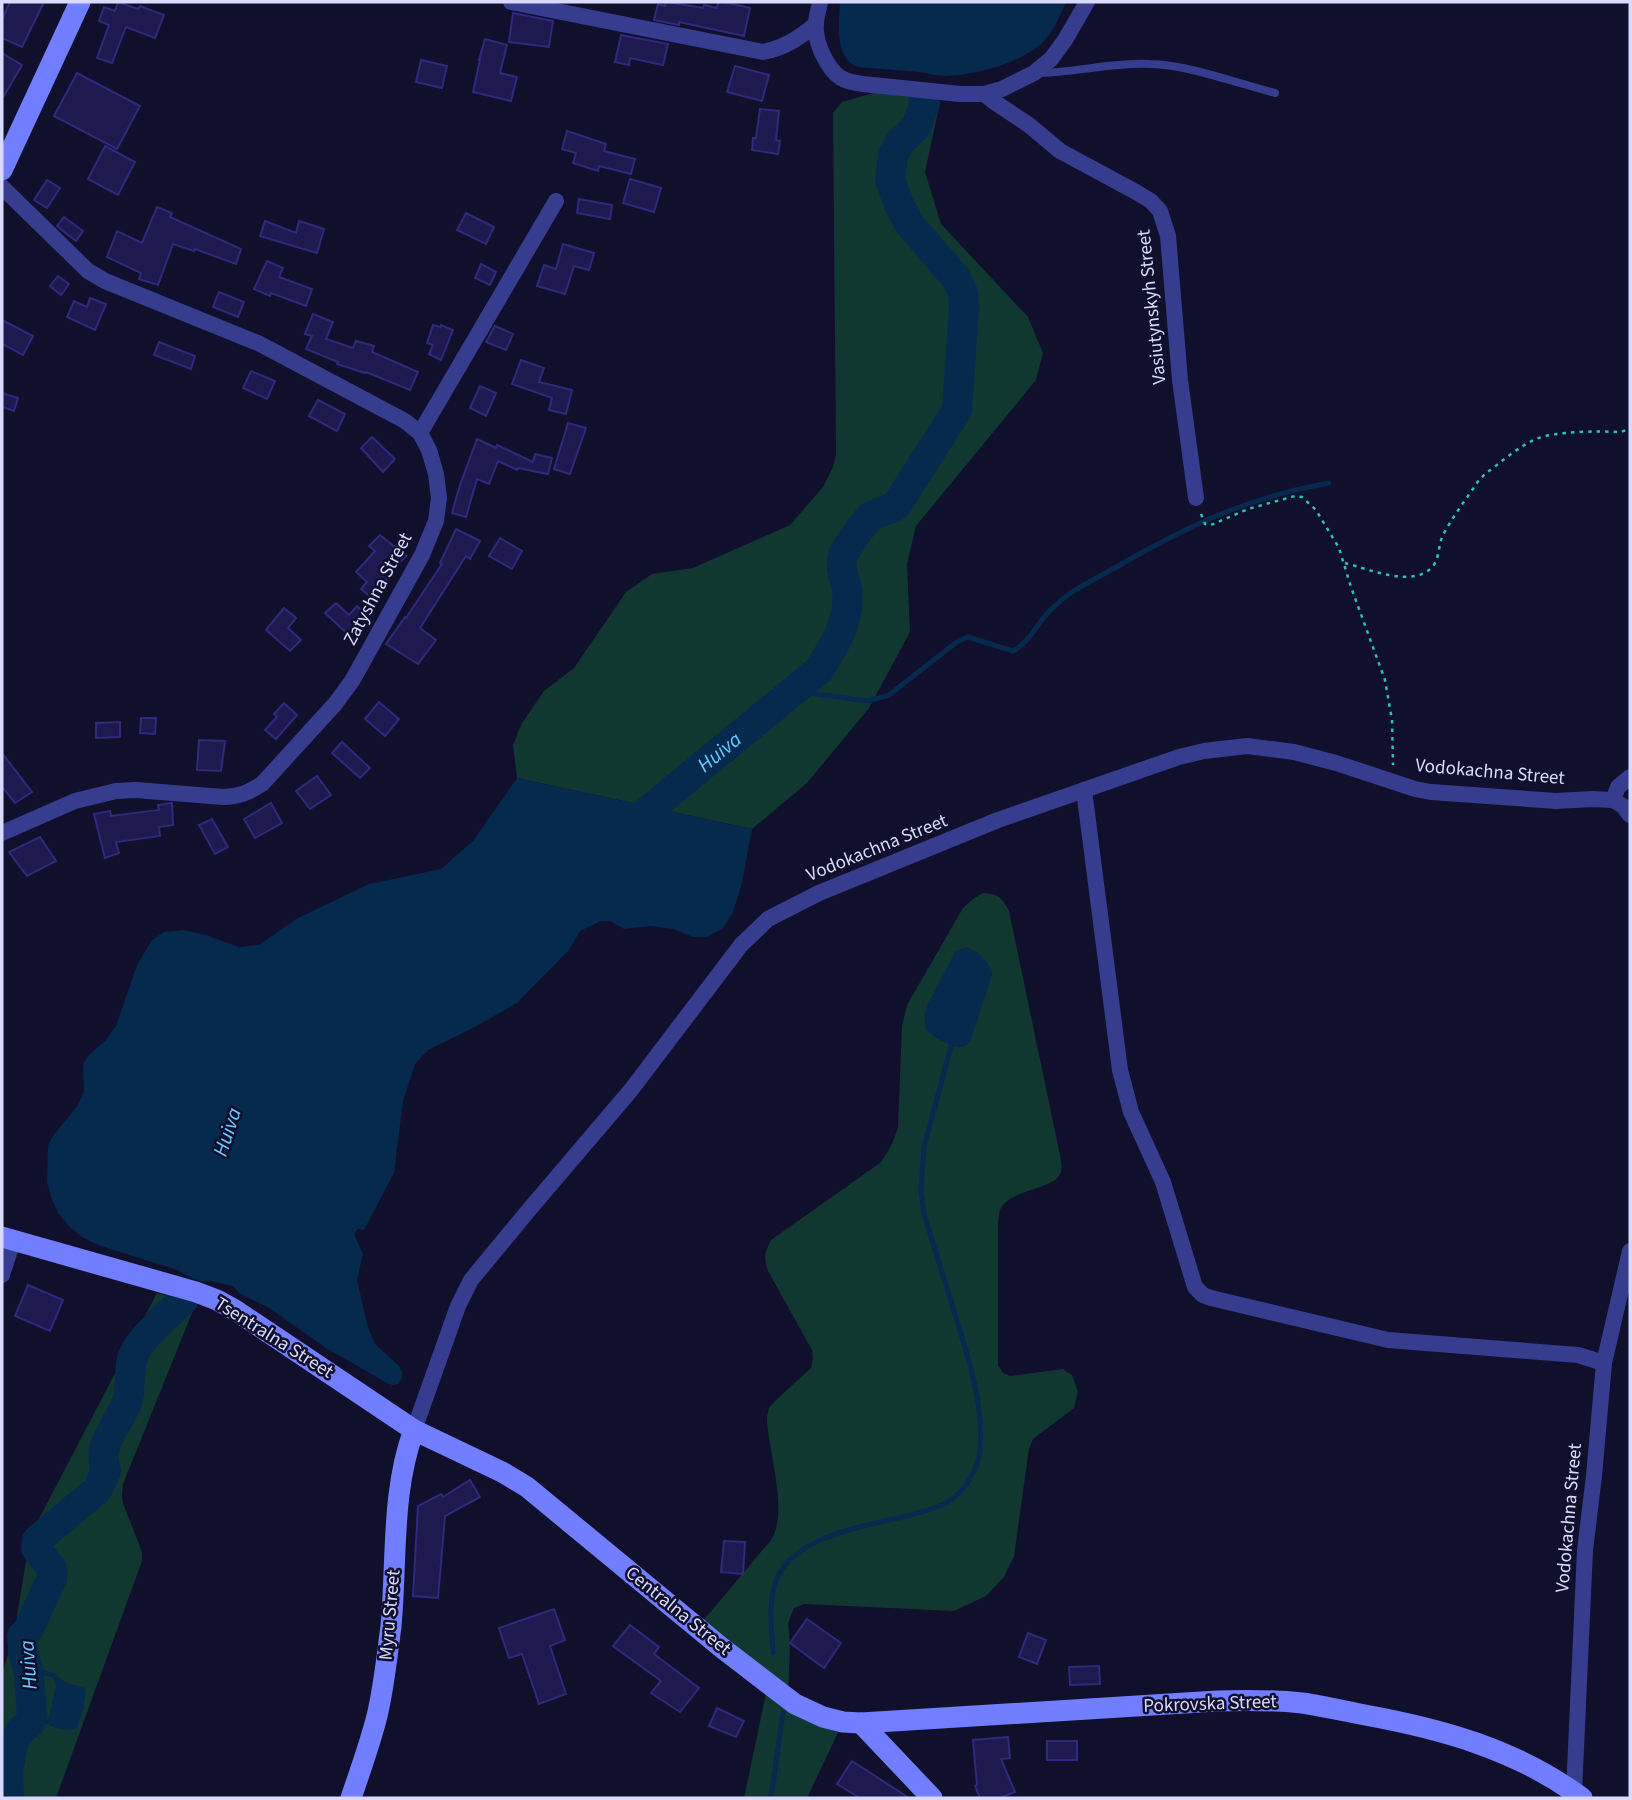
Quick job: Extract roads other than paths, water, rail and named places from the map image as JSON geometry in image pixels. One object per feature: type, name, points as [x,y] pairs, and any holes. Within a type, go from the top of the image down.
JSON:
[{"type":"street","points":[[2,170],[80,2]]},
{"type":"street","points":[[511,2],[763,52],[776,49],[800,37],[816,25]]},
{"type":"street","points":[[820,2],[816,25],[821,48],[832,71],[840,78],[863,84],[960,94],[1002,89],[1034,73],[1051,59],[1087,2]]},
{"type":"street","name":"Vasiutynskyh Street","points":[[984,93],[1060,151],[1152,201],[1160,211],[1168,236],[1179,369],[1196,498]]},
{"type":"street","points":[[2,187],[88,271],[104,281],[260,344],[405,421],[420,433],[556,201]]},
{"type":"street","name":"Zatyshna Street","points":[[2,833],[75,801],[100,794],[136,790],[236,797],[248,793],[271,775],[335,704],[352,681],[422,555],[436,521],[439,498],[429,450],[420,433]]},
{"type":"street","name":"Vodokachna Street","points":[[414,1430],[458,1306],[471,1280],[631,1090],[741,945],[768,919],[819,893],[998,820],[1179,757],[1204,751],[1247,747],[1307,755],[1430,792],[1556,802],[1613,800]]},
{"type":"street","points":[[1630,777],[1618,787],[1613,800],[1623,806],[1630,815]]},
{"type":"street","points":[[1084,790],[1120,1070],[1130,1112],[1163,1182],[1195,1287],[1211,1298],[1388,1340],[1578,1354],[1604,1363]]},
{"type":"street","points":[[2,1275],[8,1239]]},
{"type":"street","name":"Tsentralna Street","points":[[8,1239],[217,1300],[414,1430]]},
{"type":"street","name":"Vodokachna Street","points":[[1578,1795],[1585,1550],[1604,1363],[1630,1251]]},
{"type":"street","name":"Centralna Street","points":[[414,1430],[502,1472],[527,1487],[722,1648],[795,1704],[823,1717],[861,1723]]},
{"type":"street","name":"Myru Street","points":[[351,1798],[373,1732],[382,1693],[391,1625],[400,1487],[407,1449],[414,1430]]},
{"type":"street","name":"Pokrovska Street","points":[[861,1723],[1217,1701],[1302,1703],[1404,1723],[1475,1742],[1513,1757],[1578,1795]]},
{"type":"street","points":[[861,1723],[932,1798]]},
{"type":"lane","points":[[1034,73],[1151,64],[1184,69],[1275,93]]},
{"type":"water","points":[[840,2],[1066,2],[1049,36],[1036,48],[998,66],[945,76],[858,67],[850,62],[841,48]]},
{"type":"water","points":[[517,778],[752,829],[742,883],[733,912],[723,928],[707,937],[693,937],[673,929],[651,926],[624,929],[610,921],[601,921],[580,931],[569,950],[517,1003],[428,1050],[415,1064],[403,1101],[394,1173],[364,1230],[358,1229],[354,1234],[363,1254],[357,1280],[368,1327],[375,1344],[399,1366],[402,1378],[398,1384],[387,1383],[326,1348],[269,1308],[239,1293],[233,1286],[204,1282],[177,1270],[98,1245],[69,1226],[58,1213],[47,1182],[48,1146],[78,1105],[84,1091],[83,1064],[116,1026],[137,965],[152,940],[164,932],[184,930],[239,947],[259,945],[296,919],[369,884],[441,869],[473,841]]},
{"type":"water","points":[[967,947],[984,958],[992,975],[970,1042],[959,1047],[929,1033],[925,1018],[927,1006],[955,952]]},
{"type":"water","points":[[54,1676],[83,1687],[86,1691],[77,1728],[66,1730],[49,1725],[56,1687]]},
{"type":"waterway","name":"Huiva","points":[[622,832],[819,670],[844,622],[848,601],[842,558],[846,550],[869,518],[898,503],[957,410],[963,293],[956,278],[910,225],[890,180],[893,156],[900,142],[916,127],[924,101]]},
{"type":"waterway","points":[[794,691],[868,701],[889,695],[958,641],[968,637],[1013,651],[1023,644],[1048,613],[1069,594],[1150,548],[1223,513],[1274,496],[1329,483]]},
{"type":"waterway","points":[[773,1653],[773,1592],[783,1567],[797,1554],[832,1535],[911,1515],[945,1503],[963,1489],[978,1461],[981,1439],[978,1401],[965,1346],[924,1214],[921,1191],[924,1147],[953,1039]]},
{"type":"waterway","name":"Huiva","points":[[9,1798],[8,1772],[13,1743],[21,1730],[30,1723],[32,1716],[29,1674],[22,1636],[28,1630],[52,1578],[52,1569],[36,1548],[37,1540],[97,1490],[106,1471],[106,1443],[127,1402],[133,1356],[145,1337],[184,1299]]},
{"type":"waterway","points":[[30,1675],[40,1671],[54,1676],[58,1681]]},
{"type":"waterway","points":[[771,1798],[783,1713]]},
{"type":"waterway","points":[[30,1723],[54,1721]]}]
